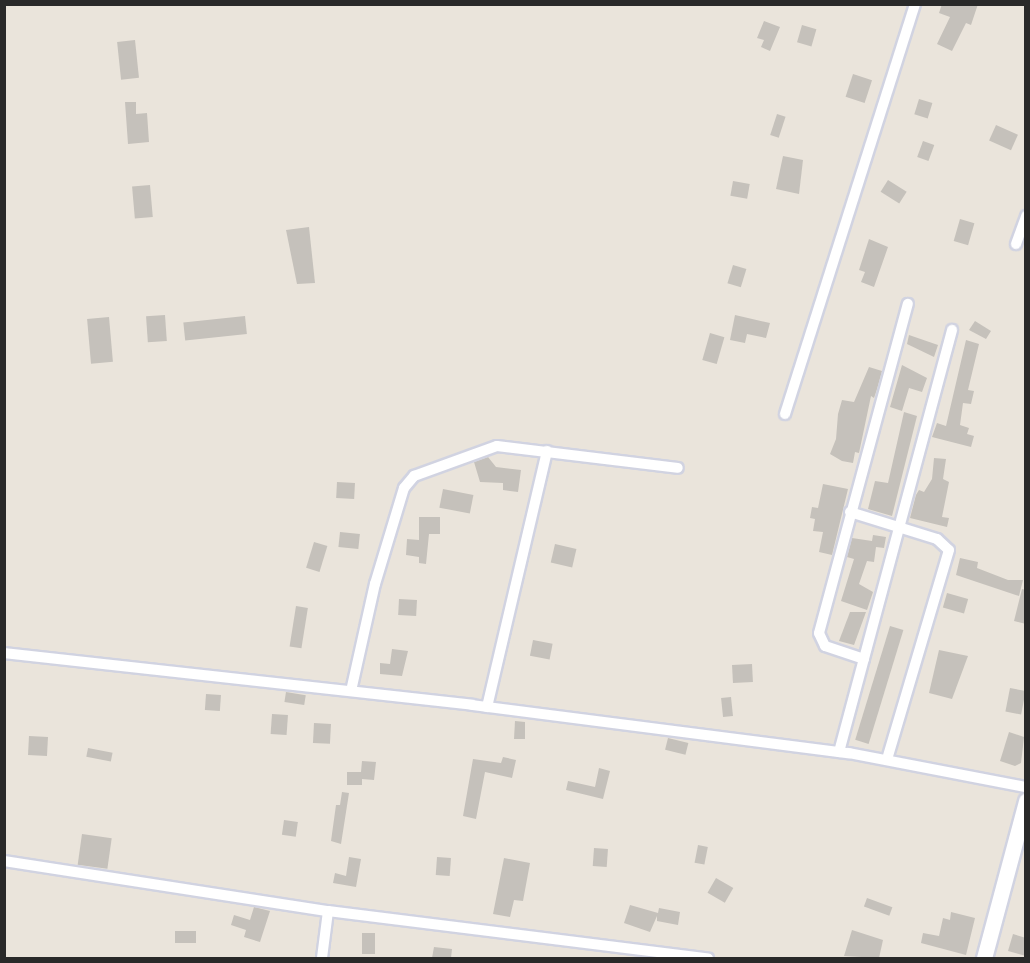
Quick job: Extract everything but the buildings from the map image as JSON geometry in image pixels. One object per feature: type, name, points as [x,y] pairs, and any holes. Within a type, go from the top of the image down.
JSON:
[{"type":"street","points":[[785,414],[915,4]]},
{"type":"street","points":[[1016,244],[1026,216]]},
{"type":"street","points":[[864,659],[825,646],[819,633],[908,304]]},
{"type":"street","points":[[839,752],[952,330]]},
{"type":"street","points":[[351,691],[375,584],[404,488],[414,476],[436,465],[497,446],[678,468]]},
{"type":"street","points":[[487,707],[547,451]]},
{"type":"street","points":[[850,512],[937,539],[949,550],[887,759]]},
{"type":"street","points":[[4,653],[487,707],[839,752],[887,759],[1026,787]]},
{"type":"street","points":[[984,958],[1026,801]]},
{"type":"street","points":[[4,861],[328,911],[708,958]]},
{"type":"street","points":[[322,958],[328,911]]}]
